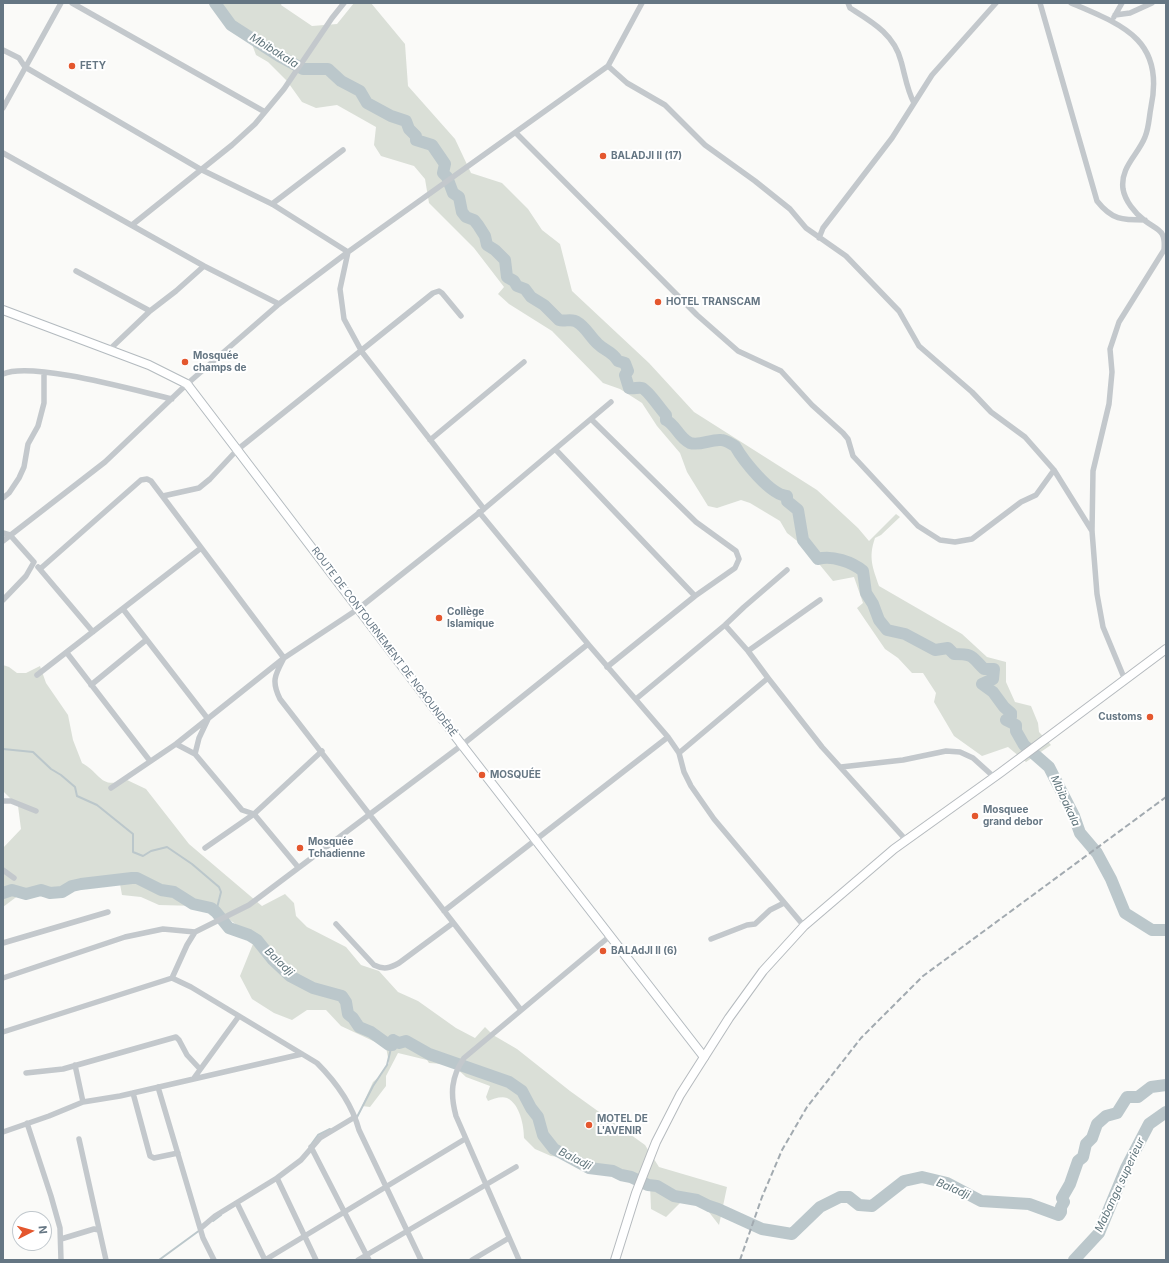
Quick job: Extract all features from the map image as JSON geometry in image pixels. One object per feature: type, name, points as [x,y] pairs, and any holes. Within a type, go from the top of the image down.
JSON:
[{"type":"street","points":[[3,108],[61,3]]},
{"type":"street","points":[[72,3],[265,112]]},
{"type":"street","points":[[132,225],[200,169],[232,145],[255,124],[284,89],[332,18],[344,3]]},
{"type":"street","points":[[3,541],[106,462],[187,384],[278,304],[348,252],[608,66],[642,3]]},
{"type":"street","points":[[848,3],[850,8],[881,28],[890,38],[901,58],[909,93],[914,103]]},
{"type":"street","points":[[819,238],[823,228],[892,138],[932,75],[996,3]]},
{"type":"street","points":[[1040,3],[1097,201],[1105,210],[1120,220],[1144,220]]},
{"type":"street","points":[[1071,3],[1113,18],[1134,35],[1149,56],[1153,74],[1154,93],[1145,137],[1126,168],[1123,178],[1126,200],[1144,220],[1159,228],[1165,239],[1164,250],[1119,322],[1110,349],[1112,372],[1109,404],[1093,471],[1092,531],[1097,594],[1103,627],[1125,680]]},
{"type":"street","points":[[1113,18],[1122,3]]},
{"type":"street","points":[[1113,18],[1130,13],[1152,3]]},
{"type":"street","points":[[3,50],[19,58],[26,66],[200,169],[272,204],[348,252]]},
{"type":"street","points":[[608,66],[627,83],[665,105],[705,145],[790,209],[806,228],[846,256],[899,311],[919,346],[972,392],[991,412],[1025,437],[1054,470],[1092,531]]},
{"type":"street","points":[[516,133],[697,315],[738,351],[781,372],[812,405],[848,439],[853,456],[888,495],[918,526],[940,540],[955,542],[972,539],[1021,502],[1036,495],[1054,470]]},
{"type":"street","points":[[272,204],[343,150]]},
{"type":"street","points":[[3,153],[204,266],[278,304]]},
{"type":"street","points":[[348,252],[340,289],[341,306],[344,320],[362,352],[482,510],[588,644],[668,736],[679,753],[684,772],[691,786],[714,819],[804,926]]},
{"type":"street","points":[[108,350],[150,311],[176,291],[204,266]]},
{"type":"street","points":[[76,271],[150,311]]},
{"type":"street","points":[[163,496],[198,488],[210,479],[238,450],[362,352],[433,293],[439,291],[461,316]]},
{"type":"street","name":"ROUTE DE CONTOURNEMENT DE NGAOUNDÉRÉ","points":[[3,310],[149,365],[187,384],[462,745],[704,1057]]},
{"type":"street","points":[[430,440],[524,362]]},
{"type":"street","points":[[3,374],[13,370],[62,374],[172,399]]},
{"type":"street","points":[[3,498],[9,493],[19,478],[24,467],[28,444],[38,426],[44,403],[44,372]]},
{"type":"street","points":[[112,788],[208,720],[284,658],[358,609],[556,450],[611,402]]},
{"type":"street","points":[[591,419],[696,522],[736,551],[739,559],[735,568],[695,596],[607,667]]},
{"type":"street","points":[[556,450],[695,596]]},
{"type":"street","points":[[40,569],[141,480],[147,479],[151,481],[163,496],[284,658]]},
{"type":"street","points":[[3,533],[10,536],[34,562],[93,632]]},
{"type":"street","points":[[37,675],[201,548]]},
{"type":"street","points":[[3,600],[26,576],[34,562]]},
{"type":"street","points":[[636,698],[725,625],[788,570]]},
{"type":"street","points":[[748,651],[820,600]]},
{"type":"street","points":[[123,609],[208,720]]},
{"type":"street","points":[[725,625],[748,651],[822,747],[906,840]]},
{"type":"street","points":[[91,685],[146,640]]},
{"type":"street","points":[[3,978],[125,937],[163,929],[195,932],[248,905],[462,745],[588,644]]},
{"type":"street","points":[[615,1260],[636,1193],[680,1095],[729,1018],[764,971],[804,926],[906,840],[994,777],[1166,649]]},
{"type":"street","points":[[67,653],[150,761]]},
{"type":"street","points":[[284,658],[275,676],[274,687],[280,699],[371,814],[521,1010]]},
{"type":"street","points":[[679,753],[768,678]]},
{"type":"street","points":[[195,754],[199,738],[208,720]]},
{"type":"street","points":[[444,911],[668,736]]},
{"type":"street","points":[[176,744],[195,754],[242,810],[254,814],[298,867]]},
{"type":"street","points":[[206,848],[254,814],[322,751]]},
{"type":"street","points":[[841,768],[903,760],[946,751],[960,752],[973,758],[994,777]]},
{"type":"street","points":[[3,802],[11,801],[36,810]]},
{"type":"street","points":[[3,870],[14,878]]},
{"type":"street","points":[[711,939],[747,925],[755,924],[770,910],[784,903]]},
{"type":"street","points":[[3,943],[108,912]]},
{"type":"street","points":[[336,924],[374,965],[382,969],[390,968],[399,963],[453,923]]},
{"type":"street","points":[[172,978],[187,945],[195,932]]},
{"type":"street","points":[[519,1260],[465,1138],[452,1101],[452,1084],[460,1064],[521,1010],[610,936]]},
{"type":"street","points":[[3,1032],[172,978],[191,987],[317,1063],[332,1078],[356,1118],[359,1130],[388,1186],[406,1231],[421,1260]]},
{"type":"street","points":[[194,1078],[239,1016]]},
{"type":"street","points":[[26,1073],[54,1071],[75,1066],[176,1037],[187,1055],[200,1069]]},
{"type":"street","points":[[3,1132],[83,1102],[133,1093],[194,1078],[284,1060],[302,1054]]},
{"type":"street","points":[[75,1066],[83,1102]]},
{"type":"street","points":[[158,1086],[193,1207],[203,1238],[214,1260]]},
{"type":"street","points":[[133,1093],[150,1156],[154,1158],[178,1154]]},
{"type":"street","points":[[201,1228],[214,1216],[278,1178],[301,1160],[320,1138],[356,1118]]},
{"type":"street","points":[[27,1123],[52,1196],[60,1228],[62,1260]]},
{"type":"street","points":[[237,1203],[265,1260],[465,1138]]},
{"type":"street","points":[[79,1139],[106,1260]]},
{"type":"street","points":[[311,1147],[367,1258]]},
{"type":"street","points":[[358,1260],[367,1258],[406,1231],[485,1184],[516,1168]]},
{"type":"street","points":[[278,1178],[316,1260]]},
{"type":"street","points":[[61,1239],[94,1229],[99,1230]]},
{"type":"street","points":[[472,1260],[509,1238]]},
{"type":"shaded area","name":"Mbibakala","points":[[209,3],[282,3],[281,5],[312,26],[337,24],[354,3],[371,3],[405,44],[408,86],[455,139],[471,173],[502,183],[528,209],[542,230],[560,244],[572,291],[649,363],[694,412],[817,490],[858,528],[869,541],[896,514],[900,517],[881,535],[875,538],[872,551],[872,563],[879,586],[962,634],[987,657],[1006,662],[1006,682],[1015,702],[1031,706],[1038,723],[1039,732],[1051,745],[1026,762],[1008,747],[982,756],[954,736],[934,702],[936,693],[923,673],[912,673],[898,658],[885,649],[857,608],[863,603],[854,577],[833,581],[806,548],[787,533],[780,521],[750,503],[741,500],[717,508],[708,506],[687,472],[680,453],[657,426],[642,403],[620,389],[603,383],[552,331],[509,304],[498,294],[504,287],[474,248],[429,203],[425,179],[414,166],[381,156],[374,145],[376,127],[337,105],[316,108],[302,102],[287,81],[268,62],[256,55],[249,36],[227,27]]},
{"type":"shaded area","name":"Baladji","points":[[3,665],[9,667],[17,673],[26,673],[40,666],[46,683],[68,715],[73,740],[82,763],[106,782],[111,783],[127,780],[146,789],[189,844],[262,906],[285,894],[294,903],[296,916],[307,927],[346,947],[361,965],[379,971],[398,992],[418,1001],[456,1028],[475,1038],[485,1027],[493,1035],[517,1049],[570,1091],[645,1145],[659,1167],[727,1187],[719,1225],[701,1202],[681,1202],[666,1217],[651,1209],[650,1185],[632,1176],[581,1159],[551,1156],[535,1149],[524,1138],[520,1116],[515,1105],[507,1098],[502,1097],[488,1101],[486,1097],[490,1086],[466,1077],[455,1067],[444,1064],[429,1063],[427,1060],[398,1053],[386,1076],[386,1086],[370,1107],[362,1106],[373,1082],[381,1075],[389,1063],[386,1047],[341,1026],[326,1010],[307,1010],[292,1020],[274,1013],[252,999],[240,976],[255,939],[217,910],[197,906],[159,905],[141,897],[122,895],[120,884],[105,882],[49,898],[23,892],[3,907],[3,848],[21,829],[18,806],[3,791]]},
{"type":"waterway","name":"Mbibakala","points":[[215,3],[231,25],[279,56],[303,69],[328,69],[341,81],[360,91],[367,103],[391,116],[406,121],[409,129],[416,136],[416,140],[432,145],[445,164],[443,173],[447,177],[453,193],[459,197],[462,212],[466,217],[474,220],[485,236],[487,245],[495,250],[505,260],[507,277],[514,281],[517,286],[525,289],[531,297],[544,305],[559,320],[573,320],[580,324],[595,341],[613,355],[618,361],[625,363],[628,371],[625,375],[629,388],[642,388],[645,390],[666,415],[666,420],[686,441],[698,444],[713,440],[723,440],[735,446],[744,460],[758,476],[773,490],[787,496],[787,501],[798,510],[803,540],[818,559],[829,558],[842,560],[863,571],[866,593],[873,604],[879,620],[887,630],[905,634],[935,650],[948,648],[954,654],[969,655],[984,669],[994,669],[993,679],[982,684],[993,692],[1004,707],[1011,713],[1011,717],[1006,720],[1016,725],[1016,731],[1024,745],[1049,767],[1074,816],[1080,833],[1097,853],[1111,879],[1125,913],[1152,930],[1166,930]]},
{"type":"waterway","points":[[3,749],[33,752],[51,769],[75,787],[77,796],[97,805],[133,834],[133,852],[143,856],[151,851],[167,847],[192,864],[219,887],[221,892],[216,912]]},
{"type":"waterway","name":"Baladji","points":[[3,893],[12,890],[26,894],[41,890],[50,893],[62,892],[72,886],[81,884],[132,878],[137,878],[161,890],[174,892],[193,904],[211,908],[229,928],[249,935],[257,940],[273,960],[290,976],[313,988],[342,996],[346,1002],[348,1014],[353,1018],[359,1027],[371,1032],[389,1045],[392,1045],[393,1040],[399,1043],[406,1041],[429,1054],[509,1082],[522,1091],[531,1108],[538,1117],[543,1135],[554,1149],[589,1168],[613,1171],[648,1185],[657,1186],[674,1196],[697,1200],[762,1229],[792,1234],[820,1207],[840,1197],[849,1197],[859,1205],[872,1206],[904,1181],[922,1177],[947,1183],[981,1201],[1029,1204],[1059,1215],[1064,1202],[1062,1198],[1070,1184],[1078,1161],[1083,1157],[1086,1144],[1092,1138],[1097,1124],[1106,1116],[1117,1113],[1127,1097],[1138,1097],[1151,1087],[1166,1085]]},
{"type":"waterway","points":[[356,1119],[373,1086],[387,1065],[393,1040]]},
{"type":"waterway","name":"Mabanga superieur","points":[[1074,1260],[1099,1233],[1126,1168],[1149,1124],[1166,1112]]},
{"type":"waterway","points":[[310,1146],[318,1135],[330,1129]]},
{"type":"waterway","points":[[213,1221],[221,1215]]},
{"type":"waterway","points":[[159,1260],[200,1230]]},
{"type":"railway","points":[[740,1260],[762,1197],[782,1150],[807,1107],[861,1038],[923,976],[1166,797]]},
{"type":"place","name":"FETY","points":[[72,66]]},
{"type":"place","name":"BALADJI II (17)","points":[[603,156]]},
{"type":"place","name":"HOTEL TRANSCAM","points":[[658,302]]},
{"type":"place","name":"Mosquée champs de","points":[[185,362]]},
{"type":"place","name":"Collège Islamique","points":[[439,618]]},
{"type":"place","name":"Customs","points":[[1150,717]]},
{"type":"place","name":"MOSQUÉE","points":[[482,775]]},
{"type":"place","name":"Mosquee grand debor","points":[[975,816]]},
{"type":"place","name":"Mosquée Tchadienne","points":[[300,848]]},
{"type":"place","name":"BALAdJI II (6)","points":[[603,951]]},
{"type":"place","name":"MOTEL DE L'AVENIR","points":[[589,1125]]}]
